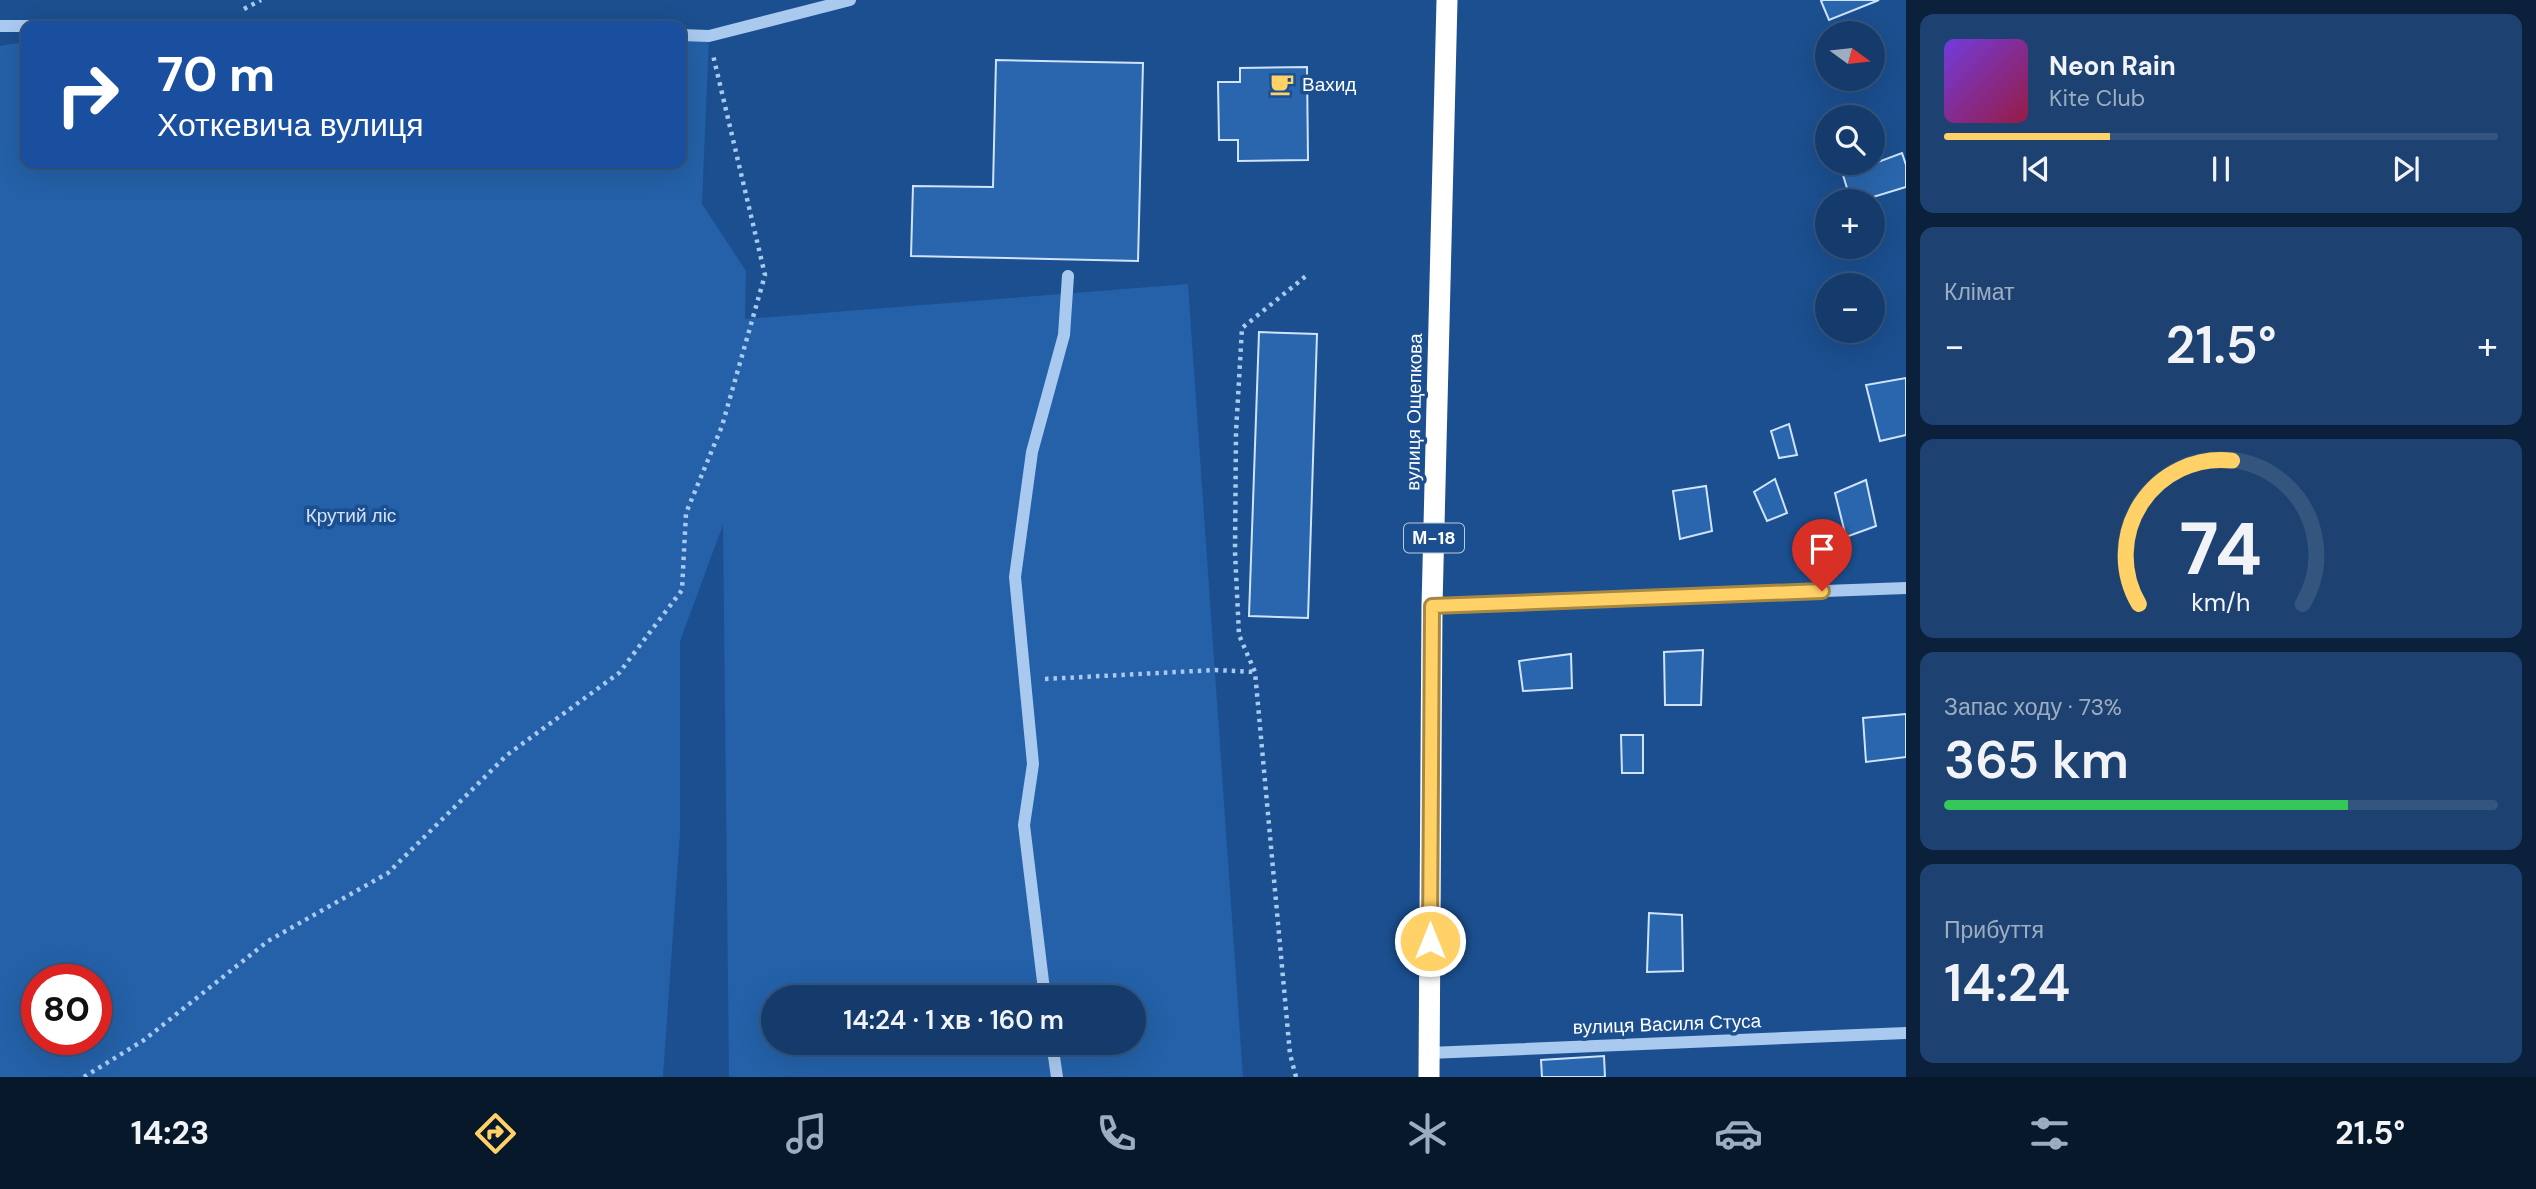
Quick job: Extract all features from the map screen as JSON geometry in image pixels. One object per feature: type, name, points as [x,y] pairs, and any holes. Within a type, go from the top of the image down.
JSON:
[{"type":"highway","name":"вулиця Ощепкова","points":[[1429,1077],[1432,606],[1447,0]]},
{"type":"street","points":[[686,35],[709,36],[850,0]]},
{"type":"street","points":[[0,26],[21,26]]},
{"type":"street","points":[[1043,985],[1024,825],[1033,764],[1016,577],[1032,452],[1064,335],[1068,276]]},
{"type":"street","points":[[1432,606],[1906,588]]},
{"type":"street","name":"вулиця Василя Стуса","points":[[1429,1053],[1906,1033]]},
{"type":"street","points":[[1054,1055],[1057,1077]]},
{"type":"path","points":[[84,1077],[144,1040],[268,941],[388,873],[507,755],[619,673],[682,590],[686,513],[722,426],[765,275],[709,36]]},
{"type":"path","points":[[1296,1077],[1290,1054],[1255,672],[1239,635],[1236,445],[1242,328],[1306,276]]},
{"type":"path","points":[[1026,680],[1215,670],[1255,672]]},
{"type":"green space","name":"Крутий ліс","points":[[709,36],[702,204],[746,271],[745,319],[1188,284],[1243,1077],[729,1077],[723,525],[680,641],[680,833],[663,1077],[0,1077],[0,46],[21,43],[21,168],[686,168],[686,38]]},
{"type":"building","points":[[1879,0],[1829,20],[1821,1]]},
{"type":"building","points":[[996,60],[1143,63],[1138,261],[911,256],[913,186],[993,187]]},
{"type":"building","points":[[1307,67],[1308,160],[1238,161],[1238,140],[1219,140],[1218,82],[1240,82],[1240,68]]},
{"type":"building","points":[[1902,153],[1906,165],[1906,187],[1885,193],[1885,189],[1847,189],[1843,175],[1885,175],[1885,159]]},
{"type":"building","points":[[1259,332],[1317,334],[1308,618],[1249,616]]},
{"type":"building","points":[[1906,378],[1906,435],[1880,441],[1866,385]]},
{"type":"building","points":[[1789,424],[1797,455],[1779,458],[1771,431]]},
{"type":"building","points":[[1775,479],[1787,513],[1767,521],[1754,492]]},
{"type":"building","points":[[1866,480],[1876,526],[1846,537],[1835,493]]},
{"type":"building","points":[[1706,486],[1712,531],[1680,539],[1673,491]]},
{"type":"building","points":[[1703,650],[1701,705],[1665,705],[1664,652]]},
{"type":"building","points":[[1571,654],[1572,688],[1523,691],[1519,661]]},
{"type":"building","points":[[1906,714],[1906,757],[1866,762],[1863,718]]},
{"type":"building","points":[[1621,735],[1643,735],[1643,773],[1622,773]]},
{"type":"building","points":[[1649,913],[1682,915],[1683,971],[1647,972]]},
{"type":"building","points":[[1604,1056],[1605,1077],[1542,1077],[1541,1060]]},
{"type":"place","name":"Вахид","points":[[1282,84]]},
{"type":"route","points":[[1430,941],[1432,606],[1822,591]]}]
